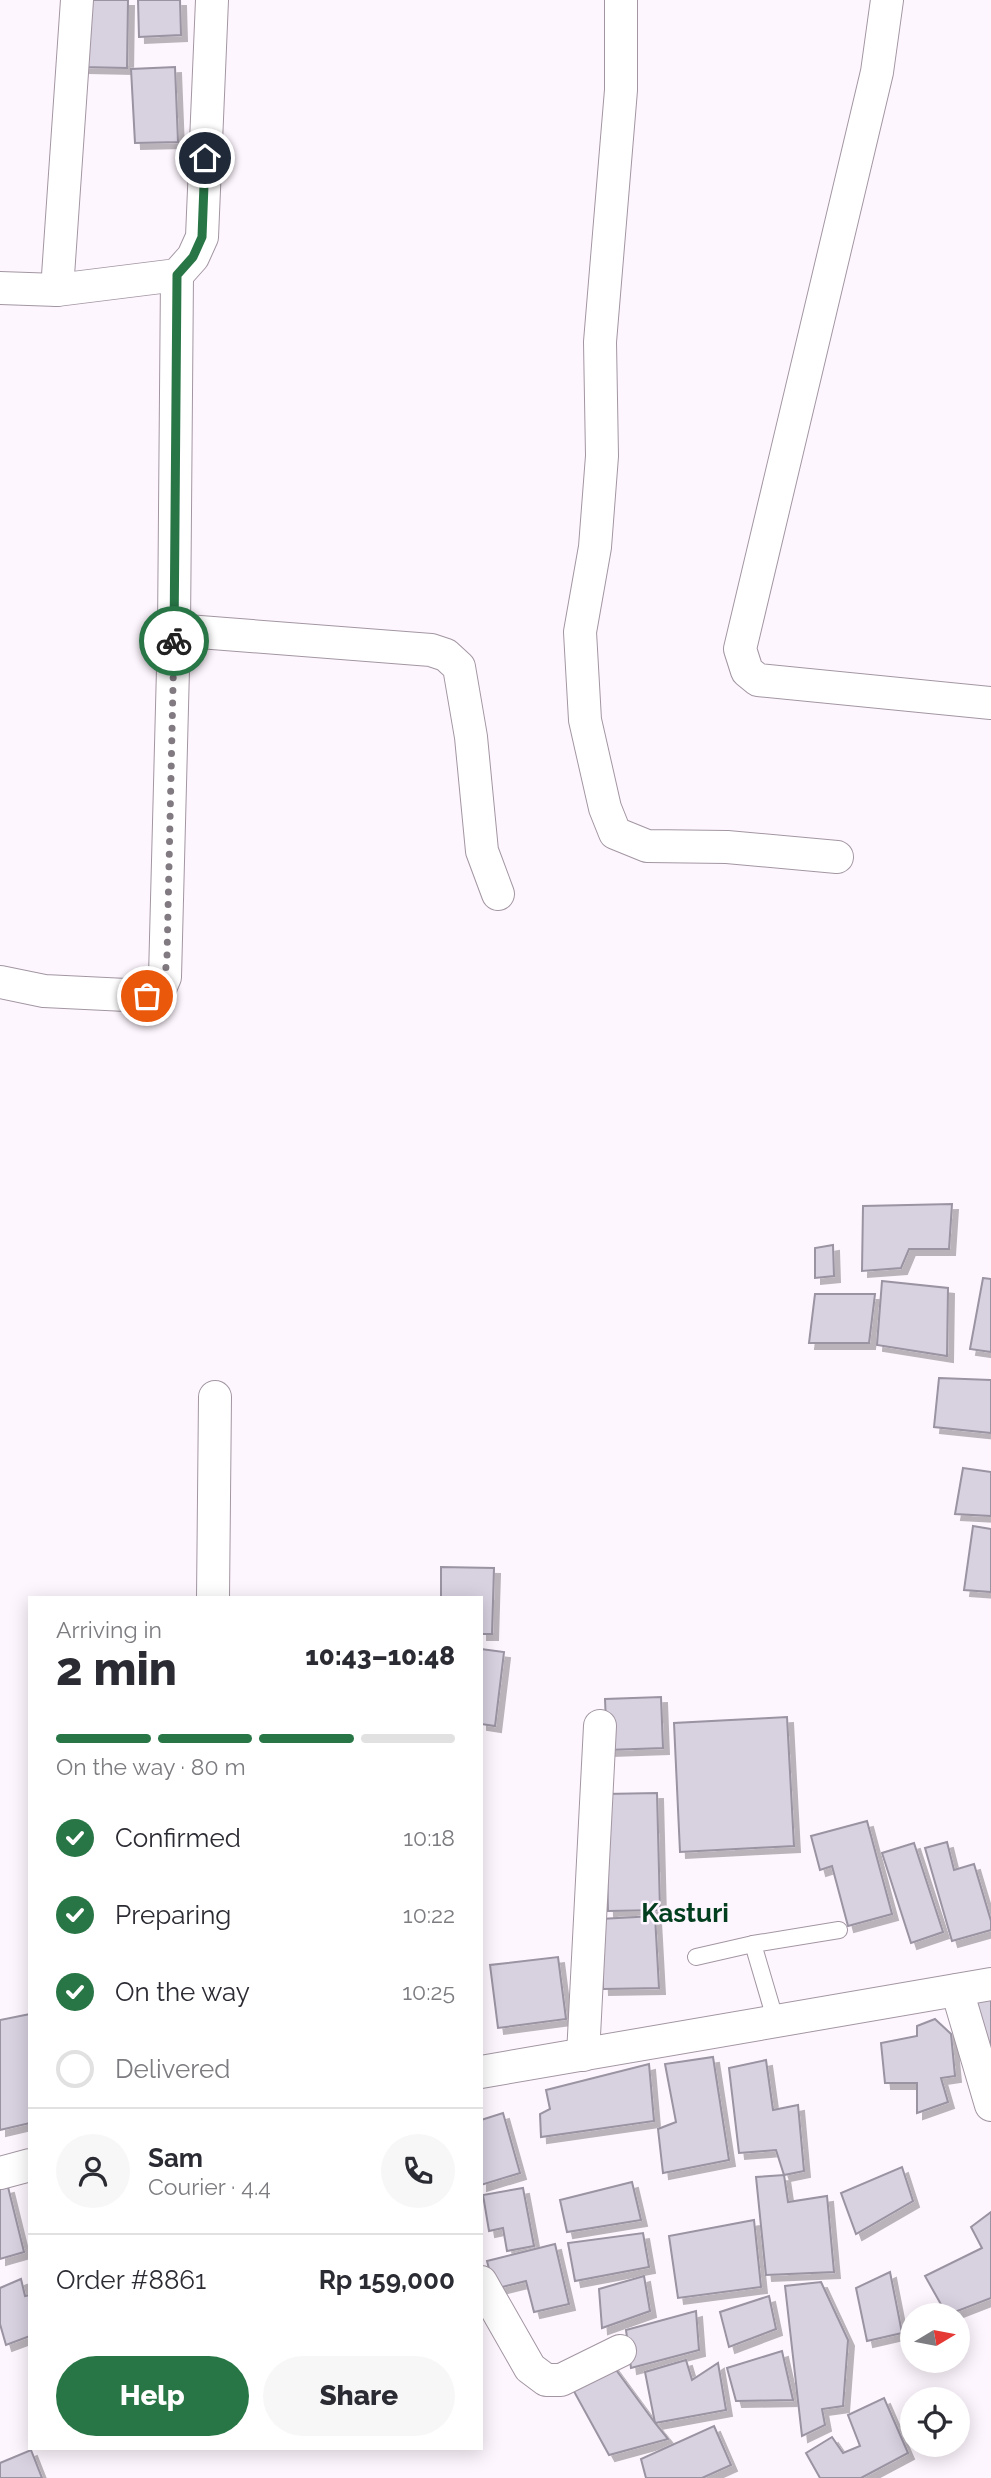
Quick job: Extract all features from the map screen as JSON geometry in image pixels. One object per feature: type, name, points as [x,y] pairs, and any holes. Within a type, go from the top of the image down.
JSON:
[{"type":"street","points":[[57,290],[77,0]]},
{"type":"street","points":[[0,982],[44,991],[147,996],[159,991],[165,977],[174,630],[177,275],[193,257],[202,237],[212,0]]},
{"type":"street","points":[[621,0],[621,90],[600,342],[602,456],[595,547],[580,632],[585,720],[606,808],[615,833],[647,846],[727,847],[837,857]]},
{"type":"street","points":[[887,0],[877,72],[740,649],[747,671],[758,680],[991,703]]},
{"type":"street","points":[[0,288],[57,290],[177,275]]},
{"type":"street","points":[[174,630],[431,650],[446,654],[459,667],[471,737],[482,851],[498,894]]},
{"type":"street","points":[[213,1596],[215,1397]]},
{"type":"street","points":[[583,2055],[600,1726]]},
{"type":"street","points":[[483,2072],[991,1984]]},
{"type":"street","points":[[957,1990],[991,2105]]},
{"type":"street","points":[[0,2173],[28,2166]]},
{"type":"street","points":[[483,2286],[530,2368],[545,2380],[561,2380],[620,2351]]},
{"type":"lane","points":[[696,1957],[753,1944],[839,1930]]},
{"type":"lane","points":[[753,1944],[776,2022]]},
{"type":"building","points":[[84,0],[128,0],[127,68],[83,67]]},
{"type":"building","points":[[138,0],[180,0],[181,35],[139,37]]},
{"type":"building","points":[[175,67],[178,142],[135,143],[131,69]]},
{"type":"building","points":[[952,1204],[949,1249],[909,1249],[901,1268],[862,1271],[863,1206]]},
{"type":"building","points":[[833,1245],[834,1276],[815,1278],[815,1248]]},
{"type":"building","points":[[983,1278],[991,1279],[991,1352],[970,1349]]},
{"type":"building","points":[[882,1281],[948,1288],[947,1356],[877,1345]]},
{"type":"building","points":[[815,1294],[875,1294],[869,1343],[809,1343]]},
{"type":"building","points":[[939,1378],[991,1380],[991,1433],[934,1427]]},
{"type":"building","points":[[963,1468],[991,1472],[991,1516],[955,1514]]},
{"type":"building","points":[[973,1526],[991,1529],[991,1592],[964,1590]]},
{"type":"building","points":[[441,1567],[494,1568],[492,1634],[483,1634],[483,1596],[441,1596]]},
{"type":"building","points":[[483,1649],[504,1652],[495,1726],[483,1724]]},
{"type":"building","points":[[661,1697],[663,1748],[607,1750],[605,1699]]},
{"type":"building","points":[[787,1717],[794,1846],[680,1852],[674,1723]]},
{"type":"building","points":[[657,1793],[660,1910],[608,1911],[605,1794]]},
{"type":"building","points":[[867,1821],[892,1914],[848,1926],[832,1866],[820,1870],[811,1836]]},
{"type":"building","points":[[947,1842],[954,1870],[974,1864],[991,1921],[991,1930],[952,1941],[925,1848]]},
{"type":"building","points":[[914,1843],[943,1932],[911,1943],[882,1853]]},
{"type":"building","points":[[655,1916],[659,1988],[603,1989],[600,1919]]},
{"type":"building","points":[[558,1957],[566,2019],[498,2028],[490,1965]]},
{"type":"building","points":[[991,1993],[991,2075],[971,1998]]},
{"type":"building","points":[[28,2014],[28,2123],[0,2130],[0,2020]]},
{"type":"building","points":[[935,2019],[951,2034],[955,2076],[941,2078],[948,2102],[917,2113],[917,2083],[885,2083],[881,2043],[917,2036],[917,2026]]},
{"type":"building","points":[[713,2057],[729,2160],[663,2173],[658,2129],[676,2122],[665,2064]]},
{"type":"building","points":[[766,2060],[773,2110],[798,2105],[804,2171],[784,2175],[776,2150],[739,2153],[729,2068]]},
{"type":"building","points":[[649,2064],[654,2121],[541,2137],[540,2114],[550,2109],[546,2090]]},
{"type":"building","points":[[503,2113],[520,2173],[483,2184],[483,2119]]},
{"type":"building","points":[[902,2167],[913,2201],[856,2234],[841,2193]]},
{"type":"building","points":[[784,2175],[788,2202],[827,2196],[834,2272],[766,2275],[756,2177]]},
{"type":"building","points":[[632,2182],[641,2220],[567,2232],[560,2200]]},
{"type":"building","points":[[8,2187],[24,2252],[0,2259],[0,2189]]},
{"type":"building","points":[[523,2188],[534,2246],[507,2251],[503,2228],[489,2231],[483,2195]]},
{"type":"building","points":[[991,2212],[991,2298],[970,2306],[970,2303],[940,2303],[925,2276],[982,2248],[971,2227]]},
{"type":"building","points":[[754,2220],[761,2287],[678,2298],[669,2236]]},
{"type":"building","points":[[643,2233],[649,2267],[575,2281],[568,2243]]},
{"type":"building","points":[[555,2244],[569,2304],[534,2312],[526,2281],[494,2289],[487,2261]]},
{"type":"building","points":[[890,2272],[900,2333],[867,2341],[856,2288]]},
{"type":"building","points":[[644,2276],[650,2311],[602,2328],[599,2289]]},
{"type":"building","points":[[21,2279],[25,2296],[28,2295],[28,2337],[6,2345],[0,2324],[0,2288]]},
{"type":"building","points":[[821,2282],[848,2340],[843,2406],[822,2409],[825,2425],[802,2436],[785,2286]]},
{"type":"building","points":[[769,2296],[776,2329],[729,2347],[720,2312]]},
{"type":"building","points":[[696,2311],[699,2350],[631,2368],[626,2330]]},
{"type":"building","points":[[782,2351],[793,2400],[736,2401],[727,2368]]},
{"type":"building","points":[[686,2360],[692,2380],[718,2363],[726,2410],[655,2423],[645,2372]]},
{"type":"building","points":[[611,2363],[668,2439],[609,2455],[571,2386]]},
{"type":"building","points":[[884,2398],[900,2435],[900,2457],[861,2478],[820,2478],[806,2453],[832,2437],[843,2453],[860,2446],[848,2415]]},
{"type":"building","points":[[714,2426],[731,2465],[702,2478],[646,2478],[641,2459]]},
{"type":"building","points":[[31,2450],[42,2478],[0,2478],[0,2463]]},
{"type":"way so far","points":[[147,996],[159,991],[165,977],[167,956],[174,641]]},
{"type":"district","name":"Kasturi","points":[[685,1913]]},
{"type":"route","points":[[174,641],[177,275],[193,257],[202,237],[205,158]]}]
